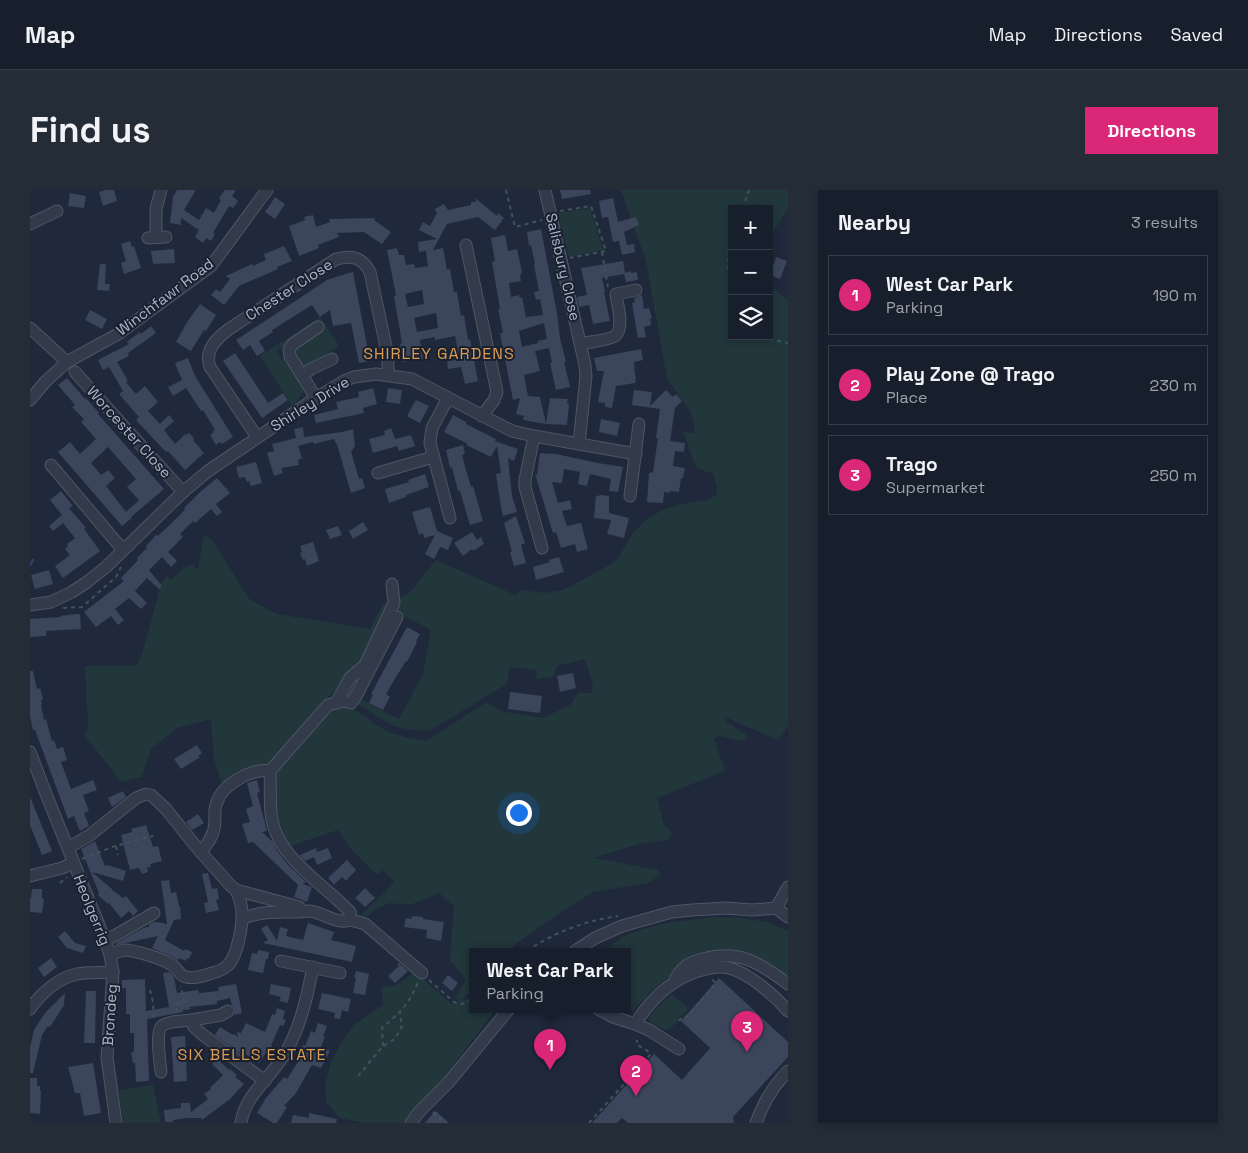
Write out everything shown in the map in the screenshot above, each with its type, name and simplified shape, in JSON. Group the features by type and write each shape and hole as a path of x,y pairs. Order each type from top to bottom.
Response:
{"street":[{"path":"157,237 156,209 161,190"},
{"name":"Winchfawr Road","path":"30,400 45,382 67,362 118,334 211,266 266,190"},
{"name":"Salisbury Close","path":"545,190 554,215 585,365 586,376 579,444"},
{"path":"30,224 57,211"},
{"path":"466,245 497,392 494,400 482,416"},
{"name":"Chester Close","path":"257,437 210,367 208,353 211,346 217,338 229,329 336,259 345,256 354,257 361,260 370,272 388,356 388,375"},
{"path":"580,344 616,335 620,323 616,294 636,290"},
{"path":"316,398 290,356 289,349 293,344 318,327"},
{"path":"30,328 67,362"},
{"path":"302,375 311,368 332,359"},
{"name":"Worcester Close","path":"75,372 183,492"},
{"name":"Shirley Drive","path":"30,605 50,602 72,592 124,556 183,492 218,463 316,398 354,377 376,374 412,379 512,431 636,454"},
{"path":"448,398 432,428 430,444 450,518"},
{"path":"630,496 639,424"},
{"path":"534,436 524,480 542,548"},
{"path":"378,473 433,457"},
{"path":"51,465 58,478 124,556"},
{"path":"336,703 350,678 365,665 394,603 392,584"},
{"path":"351,920 350,912 318,884 282,846 274,830 271,818 270,770 328,705 342,701 351,703 397,617"},
{"name":"Heolgerrig","path":"30,752 105,940 113,972"},
{"path":"201,852 208,844 214,828 216,806 220,795 242,776 270,770"},
{"path":"68,848 90,835 136,798 146,794 166,809 201,852 236,890 299,907 339,921 346,922 351,920 365,924 422,973"},
{"path":"30,876 62,868 73,863"},
{"path":"776,908 788,888"},
{"path":"110,955 121,950 127,950 156,958 173,965 182,976 206,975 221,971 228,966 236,950 242,919 241,904 236,890"},
{"path":"580,948 595,938 622,926 672,912 726,908 752,910 776,908 788,916"},
{"path":"242,919 250,915 282,911 309,911"},
{"path":"105,940 154,913"},
{"path":"674,982 682,968 697,960 724,954 734,955 756,963 788,984"},
{"path":"281,961 340,973"},
{"path":"241,1123 244,1110 254,1093 276,1068 297,1028 303,1013 313,967"},
{"path":"635,1024 654,998 674,982 697,971 721,967 730,968 763,987 788,1011"},
{"name":"Brondeg","path":"30,1009 44,992 69,976 113,972 107,1057 116,1123"},
{"path":"161,1072 159,1034 161,1028 166,1024 228,1011"},
{"path":"411,1123 419,1112 448,1083 506,1013"},
{"path":"606,1013 649,1030 679,1049"},
{"path":"192,1020 194,1026 203,1035 264,1081"},
{"path":"756,1123 767,1096 788,1071"}],"path":[{"path":"506,190 515,227 554,215"},
{"path":"744,205 749,190"},
{"name":"Salisbury Close","path":"554,215 591,206 606,251 566,259"},
{"path":"602,252 608,287"},
{"path":"773,340 788,343"},
{"path":"60,608 82,607 118,576 124,556"},
{"path":"73,863 112,847 153,836"},
{"path":"116,846 118,854"},
{"path":"531,948 541,941 569,928 605,918 623,916"},
{"path":"383,1046 382,1028 400,1013 413,996 422,973 454,1002 462,1004 469,1000"},
{"path":"679,1022 684,1016 686,1017 716,983 707,975"},
{"path":"179,1022 176,1004 184,1002 180,983 182,976"},
{"path":"150,990 153,1002 154,1026 161,1028"},
{"path":"358,1076 383,1046 395,1039 402,1026 400,1013"},
{"path":"589,1123 651,1054 637,1045 637,1040"},
{"path":"433,1112 445,1123"}],"green space":[{"path":"621,190 788,190 788,209 773,232 773,205 728,205 728,340 773,340 773,288 788,300 788,726 778,740 723,716 728,723 748,736 743,741 720,736 714,738 725,771 657,798 664,825 672,832 669,840 638,844 594,858 658,870 661,875 648,883 593,892 558,914 513,948 469,948 469,993 462,1000 469,1000 469,1013 493,1013 435,1089 403,1123 366,1123 340,1118 327,1103 325,1086 330,1065 338,1048 354,1025 383,1005 381,987 399,983 414,972 452,1004 460,1000 455,998 466,980 450,960 454,906 439,893 410,905 390,903 376,909 366,917 360,916 395,882 382,870 377,875 353,851 338,830 290,846 278,815 274,793 275,774 333,707 350,708 387,731 426,741 487,702 500,711 543,718 570,705 578,693 592,693 593,686 585,659 557,666 553,677 536,679 537,670 509,667 507,684 428,731 393,726 358,704 360,699 399,719 423,674 431,630 395,611 399,599 411,591 436,560 515,595 521,590 545,593 563,590 613,563 633,533 646,520 662,510 682,504 707,500 716,495 717,487 713,473 696,467 683,432 694,433 695,426 690,411 667,378 646,261"},
{"path":"590,208 603,250 569,257 558,213"},
{"path":"320,317 338,344 338,347 306,367 300,365 297,361 297,347 324,330 320,323 276,351 282,360 286,357 306,389 292,406 260,356"},
{"path":"204,534 212,540 250,600 277,614 370,629 384,602 390,606 373,641 356,668 267,766 223,788 214,759 211,719 177,728 151,749 142,777 121,782 84,734 88,729 85,666 136,666 142,654 159,586 167,575 171,580 181,570 192,564 198,569"},
{"path":"713,917 742,918 766,922 788,931 788,977 744,955 672,978 670,976 653,989 634,1010 631,1011 631,948 608,948 622,937 666,923"},
{"path":"672,995 689,1008 671,1028 666,1030 650,1022 649,1017"},
{"path":"153,1085 161,1123 123,1123 119,1090"}],"building":[{"path":"114,190 117,201 103,206 99,192"},
{"path":"177,190 196,190 184,210 199,220 206,208 214,213 221,200 219,198 225,190 236,190 232,196 238,201 233,208 229,206 213,233 215,234 211,241 206,238 203,243 195,237 199,230 181,218 181,225 170,223 173,197"},
{"path":"560,190 590,190 591,194 562,199"},
{"path":"70,193 86,196 84,208 68,206"},
{"path":"275,197 285,204 275,219 265,212"},
{"path":"475,198 497,216 498,213 504,218 495,230 478,217 447,224 433,250 443,248 447,270 450,269 454,292 457,292 461,316 464,315 468,340 470,339 478,381 465,384 461,367 448,369 447,361 455,360 453,352 458,351 455,336 435,340 435,337 420,340 423,359 403,362 400,344 402,343 394,296 396,295 387,250 397,248 399,255 404,255 406,265 414,264 415,268 428,266 426,251 419,252 418,242 437,239 419,230 423,222 430,226 437,213 435,209 444,204 448,210 471,205 471,202 476,202","holes":["422,290 424,304 408,307 405,294","436,313 438,328 417,332 414,318"]},
{"path":"613,198 618,222 636,217 639,225 624,232 627,245 634,244 635,252 622,255 619,241 613,242 608,217 602,218 599,201"},
{"path":"313,215 316,227 330,222 329,219 375,218 374,220 391,232 382,244 364,232 337,233 339,237 318,245 319,248 299,256 289,226 305,220 304,217"},
{"path":"541,229 570,387 556,390 549,348 535,351 540,371 524,375 528,396 540,397 546,424 523,420 524,416 516,414 520,398 513,400 500,333 503,333 492,262 495,261 491,238 505,235 508,251 517,249 522,272 520,276 521,281 509,283 511,297 519,295 520,298 522,297 526,317 543,315 540,299 536,300 534,292 539,291 527,232","holes":["544,323 547,339 522,347 519,331"]},
{"path":"130,241 132,247 134,246 141,268 124,274 121,263 126,261 121,244"},
{"path":"284,246 292,261 239,286 224,305 211,295 216,289 220,292 230,279 226,276 266,260 264,254"},
{"path":"174,249 175,263 153,264 151,251"},
{"path":"776,257 787,261 780,279 773,276 773,266"},
{"path":"623,261 625,273 637,272 638,280 626,282 624,274 602,278 610,321 593,324 589,305 579,307 577,297 587,295 581,268"},
{"path":"100,264 106,264 105,284 110,284 109,291 97,290"},
{"path":"353,272 370,361 359,363 351,323 333,326 330,310 320,317 312,305 272,330 273,332 259,341 265,351 257,356 250,345 243,350 236,340 327,280"},
{"path":"642,295 644,309 649,308 652,318 650,319 651,325 644,327 646,337 638,338 632,303 635,302 634,298"},
{"path":"200,304 216,315 191,351 176,342"},
{"path":"90,310 107,319 102,329 85,320"},
{"path":"151,326 156,333 128,353 129,356 117,362 128,381 126,382 136,394 145,386 158,402 148,411 160,424 169,415 174,421 164,430 175,444 185,434 189,433 204,453 185,470 136,420 139,417 119,394 123,391 109,367 103,370 98,360 129,344 127,342"},
{"path":"641,349 643,360 634,362 635,383 616,386 612,408 605,407 605,403 598,402 604,371 597,371 594,358"},
{"path":"235,353 268,403 283,393 288,400 262,418 223,361"},
{"path":"188,358 195,376 233,437 222,444 220,442 216,445 210,435 215,430 186,388 173,396 168,387 182,380 175,363"},
{"path":"67,378 164,489 122,526 58,452 70,442 80,454 96,439 81,422 84,419 72,407 75,405 58,385","holes":["108,447 136,479 127,487 139,500 126,512 106,486 115,478 108,470 101,475 91,463"]},
{"path":"373,388 377,404 363,408 364,413 316,423 314,415 338,409 336,402 359,397 358,392"},
{"path":"388,388 402,390 400,404 386,402"},
{"path":"634,390 652,392 650,406 666,390 673,397 676,394 682,401 675,408 670,441 685,443 684,452 675,451 673,466 685,468 679,492 664,492 663,503 647,502 649,473 653,472 658,438 656,438 660,409 632,405"},
{"path":"550,398 568,399 567,425 546,424"},
{"path":"416,400 429,406 420,423 408,417"},
{"path":"453,415 466,422 466,424 496,439 495,441 518,449 514,461 508,458 512,496 517,512 503,516 496,474 501,473 497,446 491,457 444,432"},
{"path":"601,419 620,423 617,436 599,432"},
{"path":"303,427 304,437 353,429 355,446 351,452 359,479 362,478 365,488 351,493 334,439 298,446 302,458 298,460 299,465 281,468 283,473 274,476 267,453 274,451 272,444 296,438 294,429"},
{"path":"391,428 395,439 411,435 415,446 399,451 397,446 373,453 369,439 385,435 384,431"},
{"path":"463,445 465,454 462,455 483,521 470,525 452,467 450,468 446,450"},
{"path":"540,453 556,454 623,467 618,492 609,491 611,479 590,474 587,486 578,484 580,472 564,469 562,483 552,482 558,503 570,500 572,509 562,511 567,526 581,523 588,549 577,552 575,544 561,548 556,532 553,533 535,474 537,475"},
{"path":"256,462 262,483 251,486 245,477 239,478 236,467"},
{"path":"425,474 429,487 389,503 385,489 409,482 408,480"},
{"path":"217,478 230,493 216,504 222,512 217,516 211,509 195,523 193,521 180,534 183,537 168,552 177,561 171,567 162,557 149,570 162,586 159,589 147,578 135,591 147,603 141,609 129,598 115,609 124,620 118,625 111,616 96,627 84,612 124,581 121,578 138,560 137,558 147,548 146,546 185,510 184,508 199,493"},
{"path":"61,491 73,506 69,508 86,528 84,529 100,551 63,578 55,566 70,555 65,549 68,546 67,544 75,538 63,523 53,531 49,526 62,515 50,500"},
{"path":"596,496 609,496 609,513 629,518 624,538 607,534 611,520 594,518"},
{"path":"430,507 437,531 453,538 448,550 440,547 434,559 425,554 435,535 424,538 423,533 419,535 412,512"},
{"path":"516,516 525,543 521,545 526,563 514,566 504,523"},
{"path":"363,522 368,530 353,539 349,531"},
{"path":"338,526 342,535 330,539 326,530"},
{"path":"472,532 477,540 481,537 484,544 473,551 472,549 463,556 454,543"},
{"path":"313,542 319,561 307,566 305,559 303,560 300,553 302,552 300,546"},
{"path":"559,557 564,572 536,580 533,567"},
{"path":"49,570 53,584 35,589 31,575"},
{"path":"80,614 81,629 46,631 46,636 30,637 30,619"},
{"path":"407,627 420,634 407,662 386,694 390,697 383,710 369,703 373,695 371,694"},
{"path":"30,671 33,671 37,689 40,688 43,699 41,700 41,705 44,720 46,719 52,741 54,740 57,749 63,747 67,760 61,762 71,789 93,780 97,790 83,795 89,811 84,813 89,826 80,831 74,816 68,819 35,730 33,730 30,716"},
{"path":"573,673 576,688 560,692 557,676"},
{"path":"510,692 542,696 540,713 508,709"},
{"path":"197,745 202,753 198,756 200,757 181,769 174,759"},
{"path":"257,780 260,792 257,793 267,831 262,832 273,842 288,865 306,882 303,884 312,887 307,902 294,897 298,885 253,842 248,843 242,824 250,822 246,809 253,806 247,783"},
{"path":"123,791 126,797 112,807 108,798"},
{"path":"30,799 52,851 42,855 30,825"},
{"path":"198,814 204,823 192,830 186,822"},
{"path":"146,825 153,847 158,846 162,861 150,864 151,867 147,867 148,872 142,874 139,868 130,870 121,835 132,832 131,829"},
{"path":"95,841 105,866 108,865 126,871 123,881 92,872 112,891 123,898 126,896 138,911 133,916 129,911 121,918 109,903 98,895 99,893 81,849"},
{"path":"316,848 317,852 328,848 332,858 317,865 314,857 305,861 301,857 300,855"},
{"path":"347,860 356,870 346,881 342,877 334,885 328,878"},
{"path":"208,873 212,889 217,888 219,899 216,900 219,910 206,913 204,903 208,902 202,874"},
{"path":"169,880 171,893 176,892 181,919 174,920 165,940 184,951 185,949 192,952 189,959 187,958 186,961 179,958 178,960 152,948 158,936 116,945 143,928 149,927 149,924 154,922 167,924 161,881"},
{"path":"365,888 375,898 365,907 355,898"},
{"path":"32,889 42,889 42,899 44,899 42,913 30,912"},
{"path":"412,916 444,922 441,941 426,938 427,930 404,927 406,918 412,919"},
{"path":"308,923 334,932 331,940 356,946 352,962 263,943 268,940 261,929 267,925 277,941 280,927 288,929 286,936 303,940"},
{"path":"65,931 75,943 86,946 83,953 67,948 58,937"},
{"path":"258,950 269,952 263,973 248,970 252,953 257,954"},
{"path":"51,958 57,967 44,977 38,968"},
{"path":"399,963 408,971 395,983 388,976 399,966 397,965"},
{"path":"356,971 369,974 365,995 353,993"},
{"path":"169,972 174,977 177,993 198,990 199,993 219,991 218,987 236,984 242,1013 234,1015 235,1011 230,998 217,1001 217,1004 189,1007 191,1009 183,1010 183,1012 147,1019 149,1081 136,1082 135,1063 133,1063 131,1052 134,1052 134,1033 130,1033 130,1014 126,1014 126,988 122,988 122,980 145,979 146,1011 169,1007 163,973"},
{"path":"448,975 458,983 452,991 442,983"},
{"path":"719,978 788,1042 788,1057 733,1117 734,1123 628,1123 622,1118 617,1123 592,1123 654,1054 682,1080 710,1048 681,1021"},
{"path":"271,984 291,988 288,1003 279,1001 281,997 269,994"},
{"path":"86,991 96,991 95,1043 84,1043"},
{"path":"65,993 64,1005 50,1027 48,1026 42,1035 33,1073 30,1073 30,1047 34,1030 45,1013"},
{"path":"322,993 351,999 348,1012 342,1010 340,1019 334,1018 335,1013 318,1009"},
{"path":"277,1008 285,1011 283,1019 286,1020 283,1026 280,1025 270,1053 267,1051 259,1063 244,1053 242,1055 215,1035 220,1027 238,1037 237,1032 241,1033 246,1023 265,1032 272,1014 275,1015"},
{"path":"318,1023 327,1026 321,1047 330,1051 321,1068 312,1065 296,1093 284,1106 287,1107 277,1123 273,1123 257,1113 266,1098 284,1077 287,1079 298,1062 295,1060 303,1045 305,1046 311,1031 315,1033"},
{"path":"185,1036 187,1081 174,1082 171,1037"},
{"path":"217,1059 237,1075 235,1077 244,1084 230,1099 202,1120 201,1118 187,1118 165,1122 164,1110 181,1108 181,1103 190,1103 191,1112 208,1099 204,1094 223,1075 212,1064"},
{"path":"93,1063 101,1113 84,1116 80,1093 75,1093 68,1067"},
{"path":"30,1078 37,1078 37,1086 40,1086 40,1114 30,1113"},
{"path":"435,1111 438,1113 449,1123 425,1123"},
{"path":"309,1113 337,1119 336,1123 291,1123 293,1115 309,1118"}],"waterway":[{"path":"30,565 33,560"}],"place":[{"name":"Trago","path":"747,1052"},
{"name":"West Car Park","path":"550,1070"},
{"name":"Play Zone @ Trago","path":"636,1096"}],"district":[{"name":"SHIRLEY GARDENS","path":"439,353"},
{"name":"SIX BELLS ESTATE","path":"252,1054"}]}
